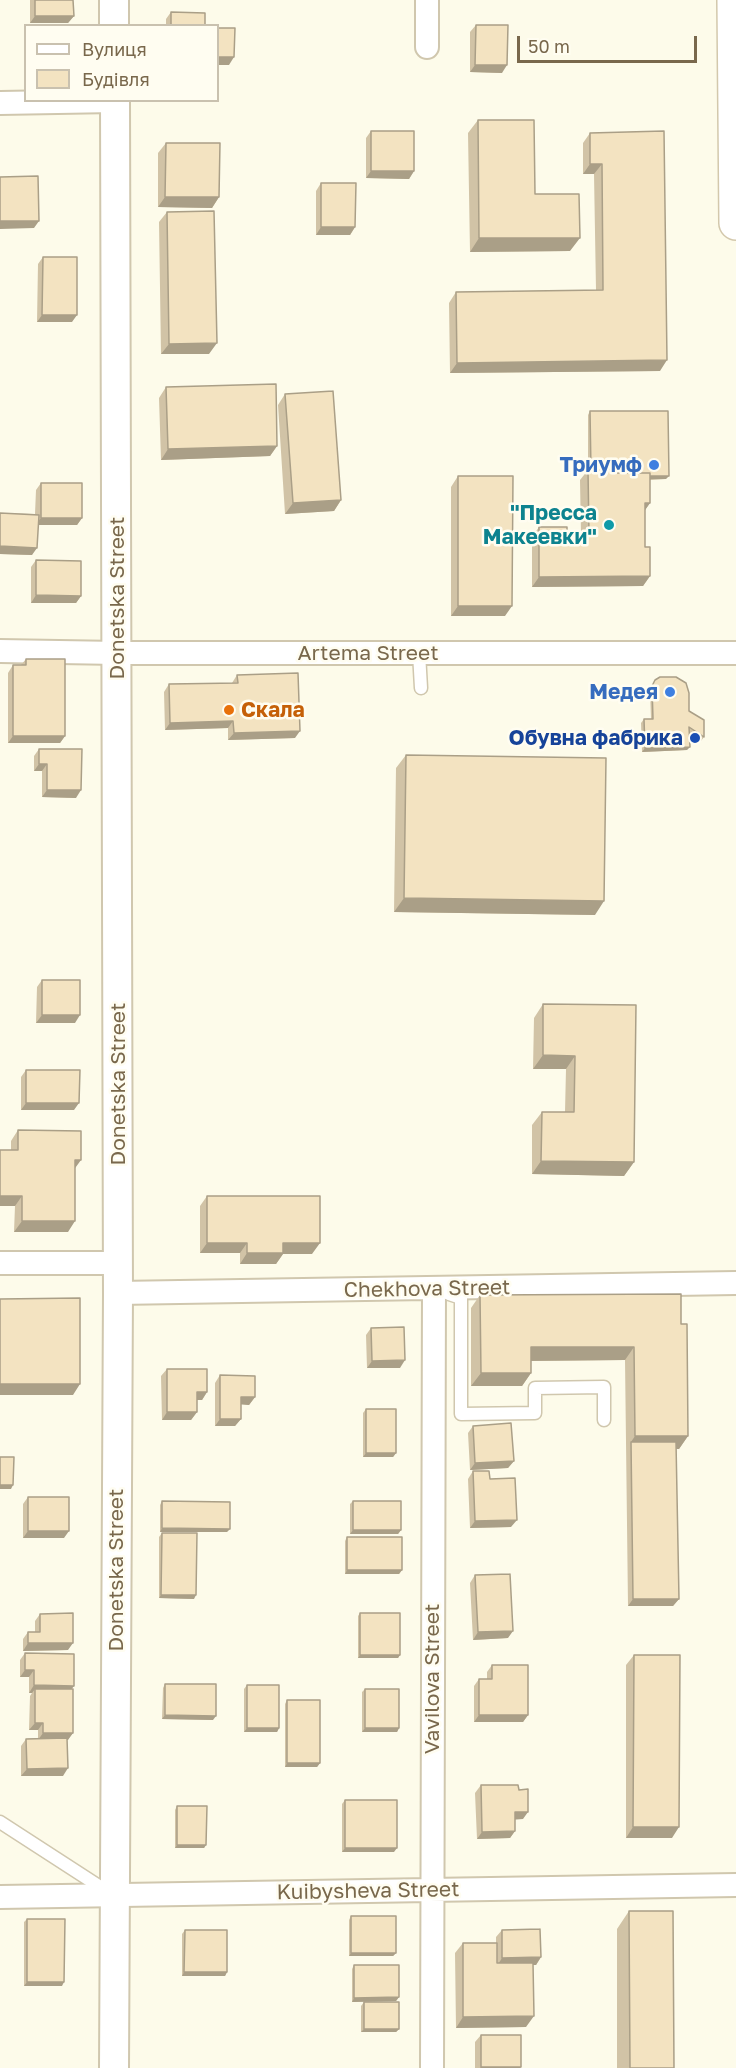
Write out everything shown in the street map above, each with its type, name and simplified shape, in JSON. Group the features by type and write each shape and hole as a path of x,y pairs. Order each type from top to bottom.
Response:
{"main road":[{"path":"734,0 736,223"}],"street":[{"path":"114,0 114,24"},
{"path":"427,0 428,48"},
{"path":"0,103 58,102"},
{"name":"Donetska Street","path":"114,2068 118,1293 115,102"},
{"name":"Artema Street","path":"0,651 736,653"},
{"path":"0,1263 118,1263"},
{"name":"Chekhova Street","path":"118,1293 736,1283"},
{"name":"Vavilova Street","path":"432,2068 434,1289"},
{"name":"Kuibysheva Street","path":"0,1897 736,1885"}],"lane":[{"path":"419,653 421,688"},
{"path":"434,1289 461,1298 461,1414 535,1413 535,1388 604,1387 604,1420"},
{"path":"0,1822 114,1896"}],"building":[{"path":"35,0 73,0 74,16 35,16"},
{"path":"171,12 205,13 205,24 171,24"},
{"path":"476,25 508,25 507,65 475,65"},
{"path":"219,28 235,28 234,57 219,57"},
{"path":"478,120 534,120 535,194 579,194 580,238 479,238"},
{"path":"371,131 414,131 414,171 371,171"},
{"path":"664,131 667,360 457,363 456,292 603,290 602,164 590,164 590,133"},
{"path":"166,143 220,143 219,197 165,197"},
{"path":"38,176 39,221 0,221 0,177"},
{"path":"321,183 356,183 355,227 321,227"},
{"path":"214,211 217,343 169,344 167,212"},
{"path":"43,257 77,257 77,315 42,315"},
{"path":"276,384 277,446 168,449 166,387"},
{"path":"333,391 341,500 293,503 285,394"},
{"path":"590,411 668,411 669,476 650,476 650,473 617,473 617,469 591,470"},
{"name":"\"Пресса Макеевки\"","path":"617,469 617,473 650,473 650,503 645,503 645,547 650,547 650,576 539,577 539,527 567,527 567,535 589,535 588,470"},
{"path":"458,476 513,476 512,606 458,606"},
{"path":"41,483 82,483 82,518 41,518"},
{"path":"0,513 39,515 37,548 0,546"},
{"path":"36,560 81,561 81,596 36,595"},
{"path":"26,659 65,659 65,736 13,736 13,665 26,665"},
{"name":"Скала","path":"298,673 300,731 234,733 233,721 170,723 169,684 238,683 237,675"},
{"path":"660,677 676,677 686,683 689,693 689,711 704,720 704,737 689,727 690,747 645,748 644,719 653,719 652,686"},
{"path":"39,749 82,749 81,790 47,790 47,764 39,764"},
{"path":"406,755 606,758 604,901 404,898"},
{"path":"42,980 80,980 80,1015 42,1015"},
{"path":"543,1004 636,1005 634,1162 541,1161 542,1112 574,1112 575,1056 543,1055"},
{"path":"26,1070 80,1070 79,1103 26,1103"},
{"path":"18,1130 81,1131 81,1160 75,1160 75,1221 22,1221 22,1196 0,1196 0,1150 18,1150"},
{"path":"207,1196 320,1196 320,1243 283,1243 283,1253 247,1253 247,1243 207,1243"},
{"path":"681,1294 681,1324 687,1324 688,1436 635,1436 634,1347 531,1347 531,1373 481,1373 480,1295"},
{"path":"80,1298 80,1384 0,1384 0,1299"},
{"path":"404,1327 405,1360 372,1361 371,1328"},
{"path":"167,1369 207,1369 207,1392 197,1392 197,1412 167,1412"},
{"path":"220,1375 255,1376 255,1397 241,1397 241,1419 220,1419"},
{"path":"366,1409 396,1409 396,1453 366,1453"},
{"path":"511,1423 514,1461 475,1463 473,1426"},
{"path":"631,1442 676,1442 679,1599 633,1599"},
{"path":"0,1457 14,1457 13,1485 0,1485"},
{"path":"473,1471 489,1471 490,1479 515,1478 517,1520 475,1521"},
{"path":"28,1497 69,1497 69,1531 28,1531"},
{"path":"162,1501 230,1502 230,1529 162,1528"},
{"path":"353,1501 401,1501 401,1530 353,1530"},
{"path":"162,1533 197,1533 196,1595 161,1595"},
{"path":"347,1537 402,1537 402,1570 347,1570"},
{"path":"510,1574 513,1631 478,1632 475,1575"},
{"path":"73,1613 73,1643 28,1643 28,1632 40,1632 40,1614"},
{"path":"360,1613 400,1613 400,1655 360,1655"},
{"path":"25,1653 74,1654 74,1686 34,1685 34,1670 25,1670"},
{"path":"634,1655 680,1655 679,1827 633,1827"},
{"path":"492,1665 528,1665 528,1715 479,1715 479,1679 492,1679"},
{"path":"165,1684 216,1684 216,1716 165,1715"},
{"path":"247,1685 279,1685 279,1728 247,1728"},
{"path":"35,1689 73,1689 73,1733 43,1733 43,1723 35,1723"},
{"path":"365,1689 399,1689 399,1728 365,1728"},
{"path":"287,1700 320,1700 320,1763 287,1763"},
{"path":"67,1738 68,1768 27,1769 26,1739"},
{"path":"481,1785 518,1785 519,1790 528,1789 528,1812 515,1812 515,1831 482,1832"},
{"path":"345,1800 397,1800 397,1848 345,1848"},
{"path":"177,1806 207,1806 206,1845 177,1845"},
{"path":"629,1911 673,1911 674,2068 630,2068"},
{"path":"351,1916 396,1916 396,1953 351,1953"},
{"path":"27,1919 65,1919 64,1982 27,1982"},
{"path":"540,1929 541,1957 502,1958 502,1930"},
{"path":"185,1930 227,1930 227,1972 184,1972"},
{"path":"463,1943 497,1943 497,1963 533,1963 534,2016 463,2017"},
{"path":"354,1965 399,1965 399,1997 354,1998"},
{"path":"364,2002 399,2002 399,2029 364,2029"},
{"path":"481,2035 521,2035 521,2067 481,2067"}],"place":[{"name":"Триумф","path":"654,465"},
{"name":"\"Пресса Макеевки\"","path":"609,525"},
{"name":"Медея","path":"670,692"},
{"name":"Скала","path":"229,710"},
{"name":"Обувна фабрика","path":"695,738"}]}
